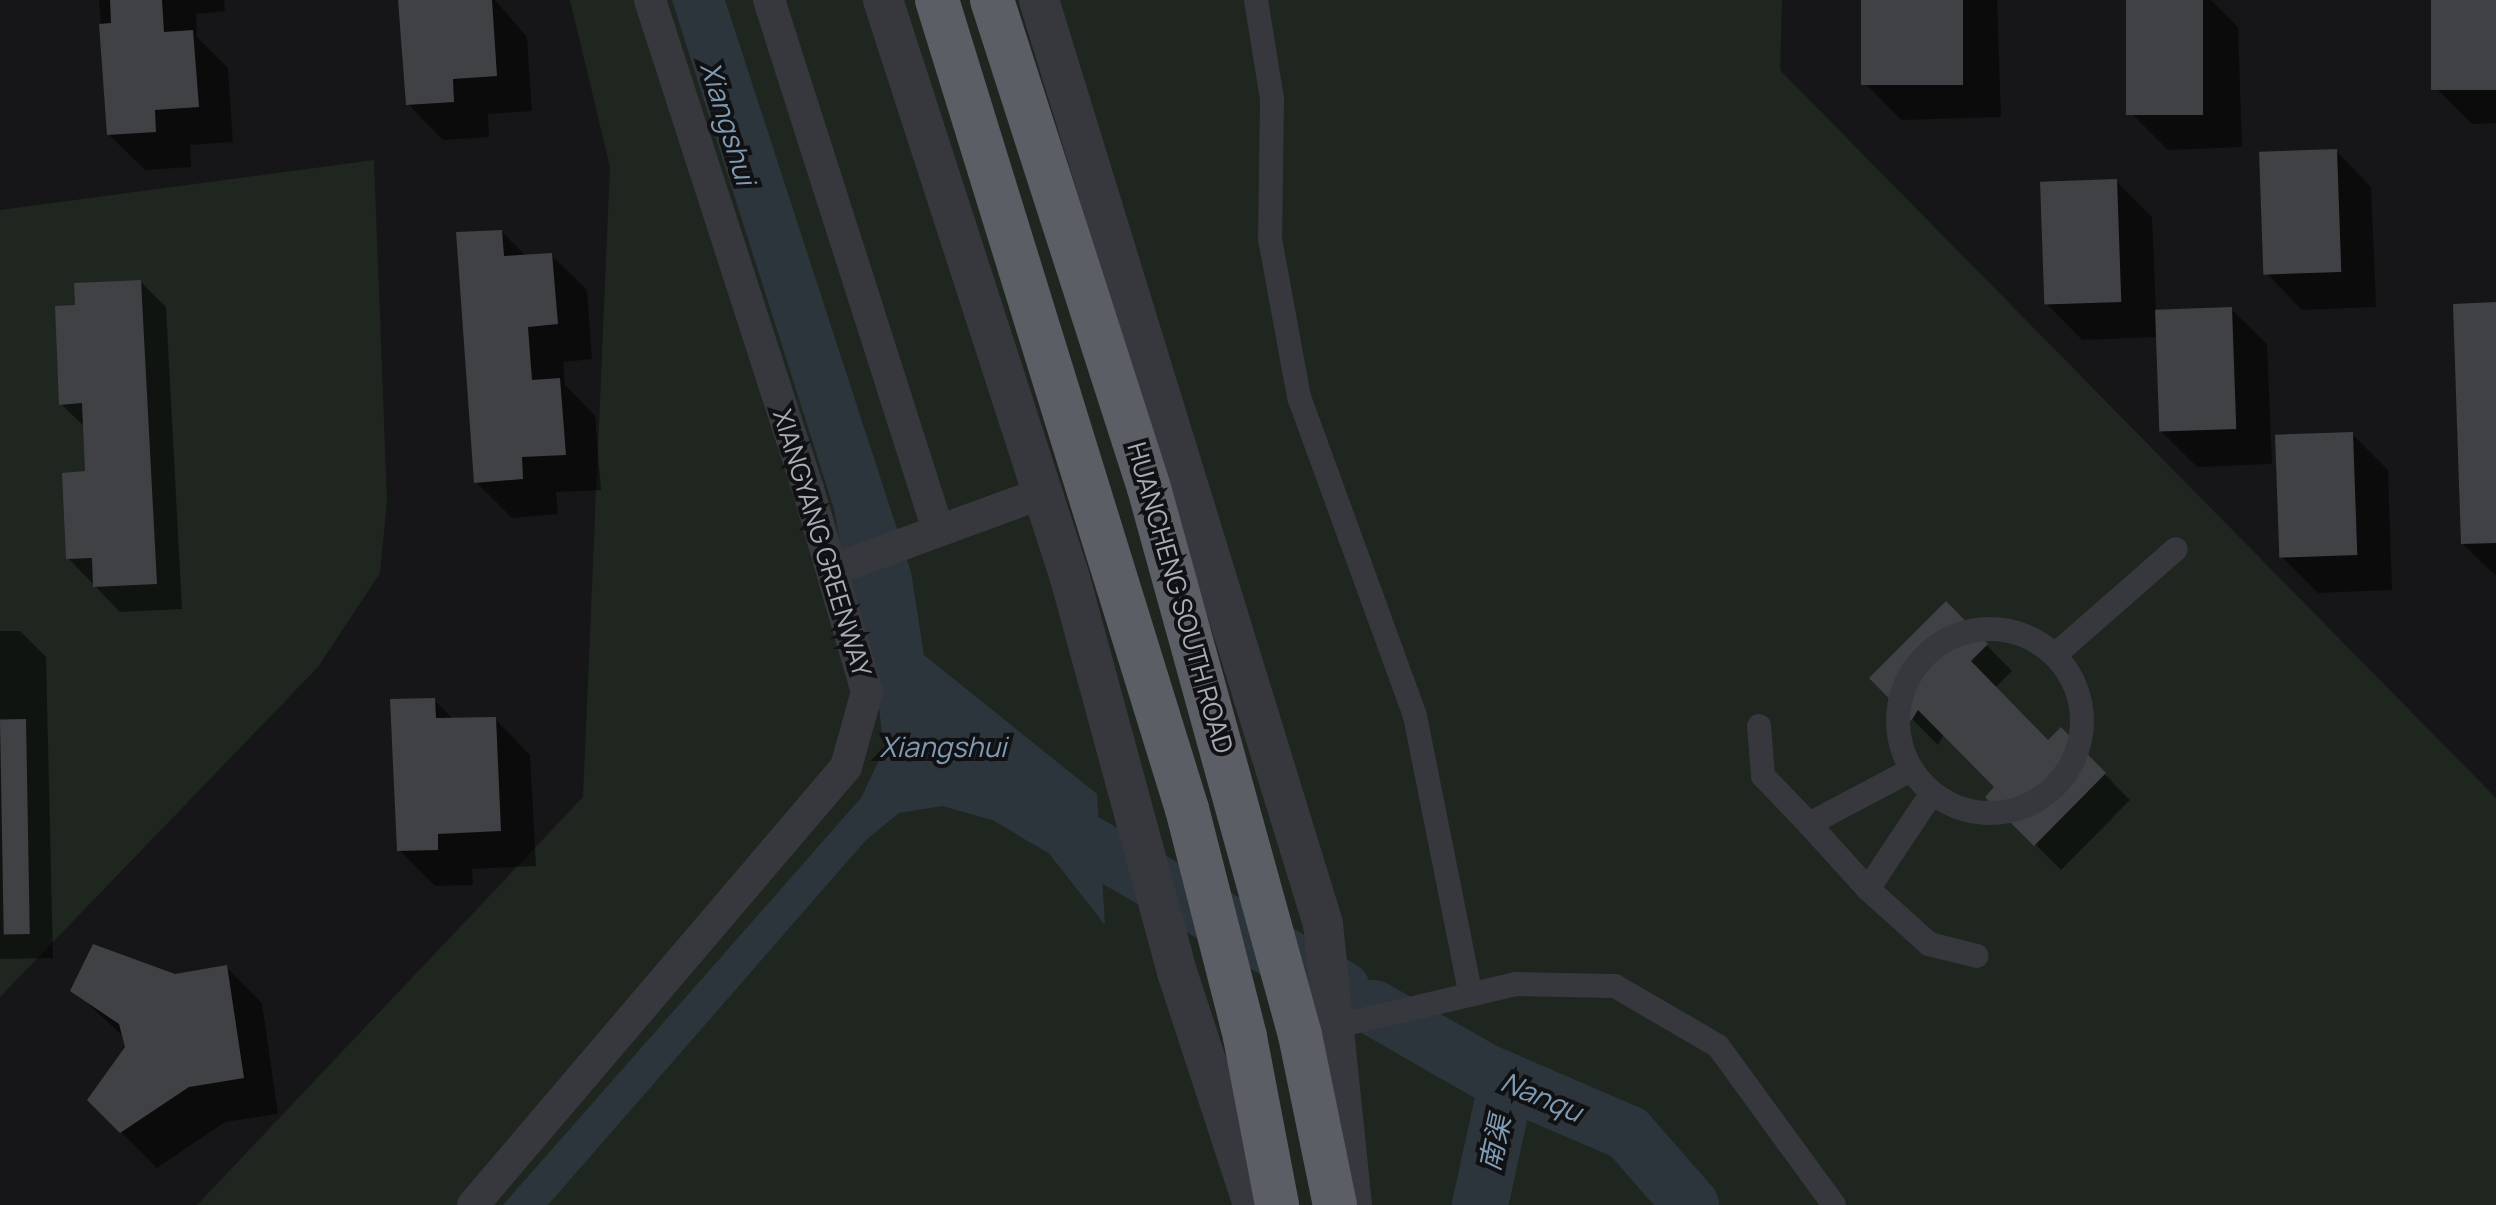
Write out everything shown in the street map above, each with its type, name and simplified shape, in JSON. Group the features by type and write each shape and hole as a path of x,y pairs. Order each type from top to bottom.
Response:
{"highway":[{"name":"HUANCHENG SOUTH ROAD","path":"937,0 1187,809 1245,1037 1277,1205"},
{"name":"HUANCHENG SOUTH ROAD","path":"992,0 1149,488 1244,822 1319,1030 1335,1205"}],"street":[{"name":"XIANGYANG GREENWAY","path":"473,1205 846,767 867,692 833,570 650,0"},
{"path":"769,0 931,533"},
{"path":"883,0 1042,493 1177,972 1253,1205"},
{"path":"1039,0 1323,924 1319,1030 1352,1205"},
{"path":"1256,0 1272,99 1270,239 1299,397 1415,716 1470,992"},
{"path":"833,570 1042,493"},
{"path":"2056,654 2176,549"},
{"path":"2003,628 2031,637 2056,654 2074,680 2083,710 2081,741 2059,782 2021,809 1990,814 1959,809 1932,793 1911,770 1900,742 1898,712 1905,683 1921,658 1945,639 1973,629 2003,628"},
{"path":"1759,726 1763,776 1868,889 1929,944 1977,956"},
{"path":"1809,824 1911,770"},
{"path":"1868,889 1932,793"},
{"path":"1319,1030 1470,992 1516,984 1615,986 1718,1046 1834,1205"}],"shaded area":[{"path":"570,0 1782,0 1780,70 2496,798 2496,1205 197,1205 583,797 610,167"},
{"path":"374,160 387,501 380,573 318,667 0,997 0,210"}],"water":[{"name":"Xiangshui","path":"672,0 725,0 911,572 924,655 1097,794 1105,925 1047,851 992,820 942,806 899,813 866,840 548,1205 503,1205 861,798 884,750 874,665 848,586 834,509"}],"building":[{"path":"110,0 162,0 164,32 193,30 199,107 155,110 156,132 107,135 99,24 111,23"},
{"path":"398,0 492,0 497,76 453,79 454,102 406,105"},
{"path":"1861,0 1963,0 1963,85 1861,85"},
{"path":"2126,0 2203,0 2203,115 2126,115"},
{"path":"2431,0 2496,0 2496,90 2431,90"},
{"path":"2337,149 2341,272 2263,275 2259,152"},
{"path":"2117,179 2121,302 2044,305 2040,182"},
{"path":"502,230 504,256 552,253 558,324 528,327 532,380 560,378 566,455 522,457 523,479 474,483 456,232"},
{"path":"141,280 157,584 93,587 92,558 66,559 62,473 85,471 82,403 59,405 55,306 75,305 74,283"},
{"path":"2496,302 2496,543 2461,544 2453,304"},
{"path":"2232,307 2236,429 2159,432 2155,310"},
{"path":"2353,432 2357,555 2279,558 2275,435"},
{"path":"1946,601 1988,644 1971,661 2048,740 2061,727 2106,773 2034,846 1985,797 1994,787 1918,710 1911,721 1869,678"},
{"path":"435,698 436,718 496,717 501,831 438,834 438,850 397,851 390,699"},
{"path":"0,719 26,719 30,934 4,934"},
{"path":"93,944 175,974 227,965 244,1078 189,1087 120,1133 87,1100 125,1047 119,1024 70,991"}],"waterway":[{"name":"Xiangshui","path":"1035,813 1342,989"},
{"name":"Nanqu","path":"1374,1008 1484,1071 1628,1133 1691,1205"},
{"name":"南渠","path":"1480,1205 1507,1081"}]}
